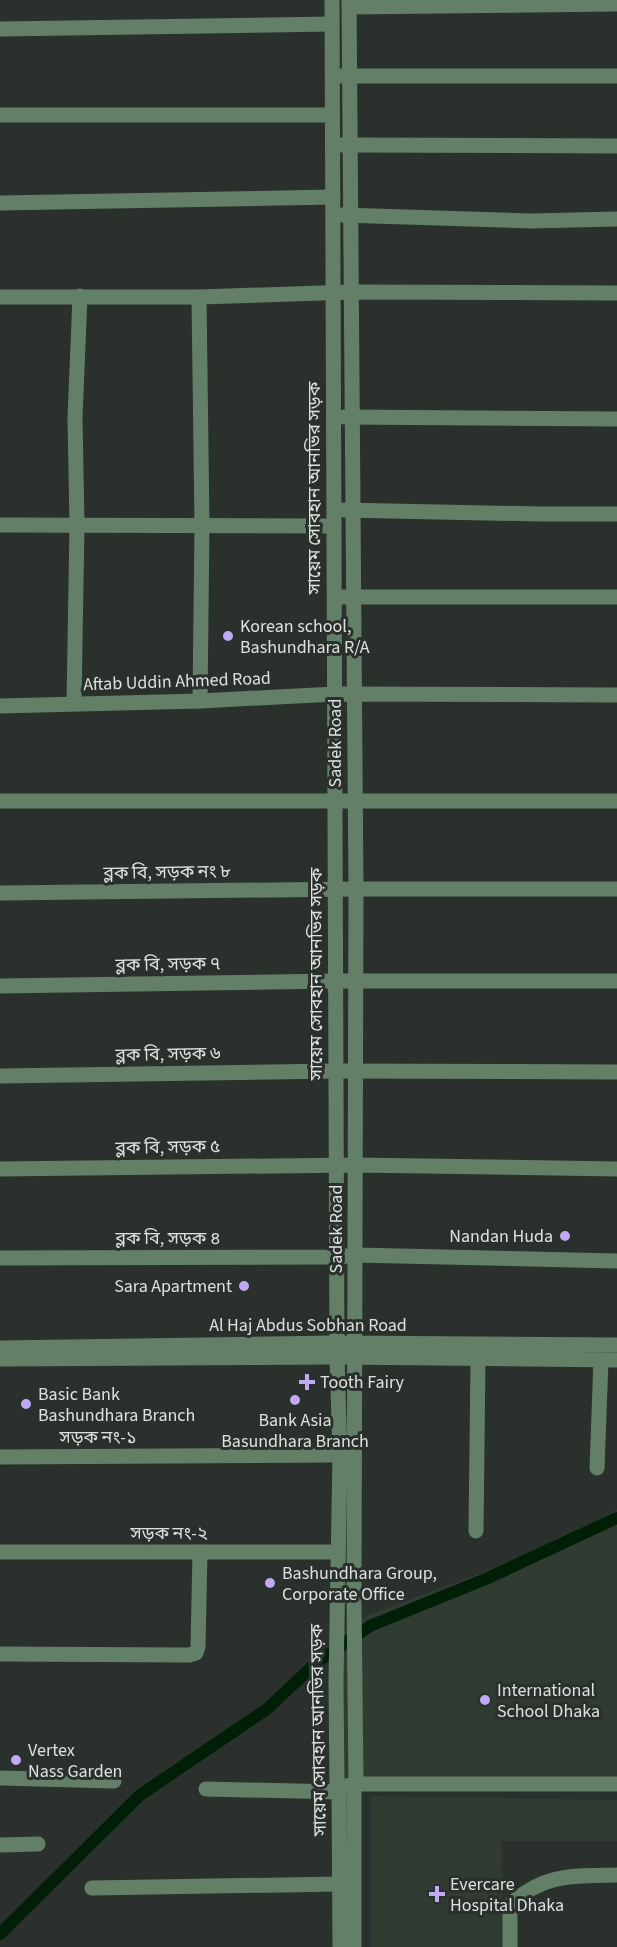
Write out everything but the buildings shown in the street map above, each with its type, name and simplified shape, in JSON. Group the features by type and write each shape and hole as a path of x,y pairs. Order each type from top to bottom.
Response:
{"street":[{"name":"সায়েম সোবহান আনভির সড়ক","path":"332,0 337,1350 340,1455 336,1682 340,1947"},
{"path":"349,4 585,2 617,4"},
{"name":"সায়েম সোবহান আনভির সড়ক","path":"349,4 352,511"},
{"path":"0,29 332,24"},
{"path":"332,76 617,76"},
{"path":"0,115 332,115"},
{"path":"332,145 617,146"},
{"path":"0,203 333,197"},
{"path":"333,215 531,220 617,219"},
{"path":"0,297 199,297 351,292 617,293"},
{"path":"74,703 77,524 75,418 80,296"},
{"path":"199,297 202,525 200,701"},
{"path":"334,417 617,419"},
{"path":"334,509 539,514 617,513"},
{"name":"Sadek Road","path":"352,511 356,889 354,1947"},
{"path":"0,525 334,526"},
{"path":"334,596 617,597"},
{"name":"Aftab Uddin Ahmed Road","path":"0,706 200,701 335,694 617,695"},
{"path":"0,801 617,801"},
{"name":"ব্লক বি, সড়ক নং ৮","path":"0,893 335,889 617,890"},
{"name":"ব্লক বি, সড়ক ৭","path":"0,986 336,981 617,981"},
{"name":"ব্লক বি, সড়ক ৬","path":"0,1076 336,1071 617,1072"},
{"name":"ব্লক বি, সড়ক ৫","path":"0,1169 336,1165 617,1169"},
{"name":"ব্লক বি, সড়ক ৪","path":"0,1258 337,1257 355,1255 617,1261"},
{"name":"Al Haj Abdus Sobhan Road","path":"0,1348 355,1351 617,1345"},
{"path":"0,1359 337,1350"},
{"path":"355,1351 478,1359 609,1360 597,1468"},
{"path":"476,1531 478,1359"},
{"name":"সড়ক নং-১","path":"0,1457 340,1455"},
{"name":"সড়ক নং-২","path":"0,1552 338,1552"},
{"path":"0,1654 189,1655 196,1653 200,1552"},
{"path":"0,1778 114,1781"},
{"path":"206,1789 338,1789 356,1784 617,1784"},
{"path":"0,1845 38,1844"},
{"path":"510,1947 510,1905 522,1893 540,1883 562,1876 617,1875"},
{"path":"92,1888 339,1884"}],"shaded area":[{"path":"617,1510 617,1783 342,1781 338,1636 368,1615 537,1552"},
{"name":"Evercare Hospital Dhaka","path":"371,1796 617,1800 617,1841 502,1841 503,1947 371,1947"}],"waterway":[{"path":"0,1934 140,1795 267,1709 317,1662 370,1626 488,1578 617,1518"}],"place":[{"name":"Korean school, Bashundhara R/A","path":"228,636"},
{"name":"Nandan Huda","path":"565,1236"},
{"name":"Sara Apartment","path":"244,1286"},
{"name":"Tooth Fairy","path":"307,1382"},
{"name":"Bank Asia Basundhara Branch","path":"295,1400"},
{"name":"Basic Bank Bashundhara Branch","path":"26,1404"},
{"name":"Bashundhara Group, Corporate Office","path":"270,1583"},
{"name":"International School Dhaka","path":"485,1700"},
{"name":"Vertex Nass Garden","path":"16,1760"},
{"name":"Evercare Hospital Dhaka","path":"437,1894"}]}
